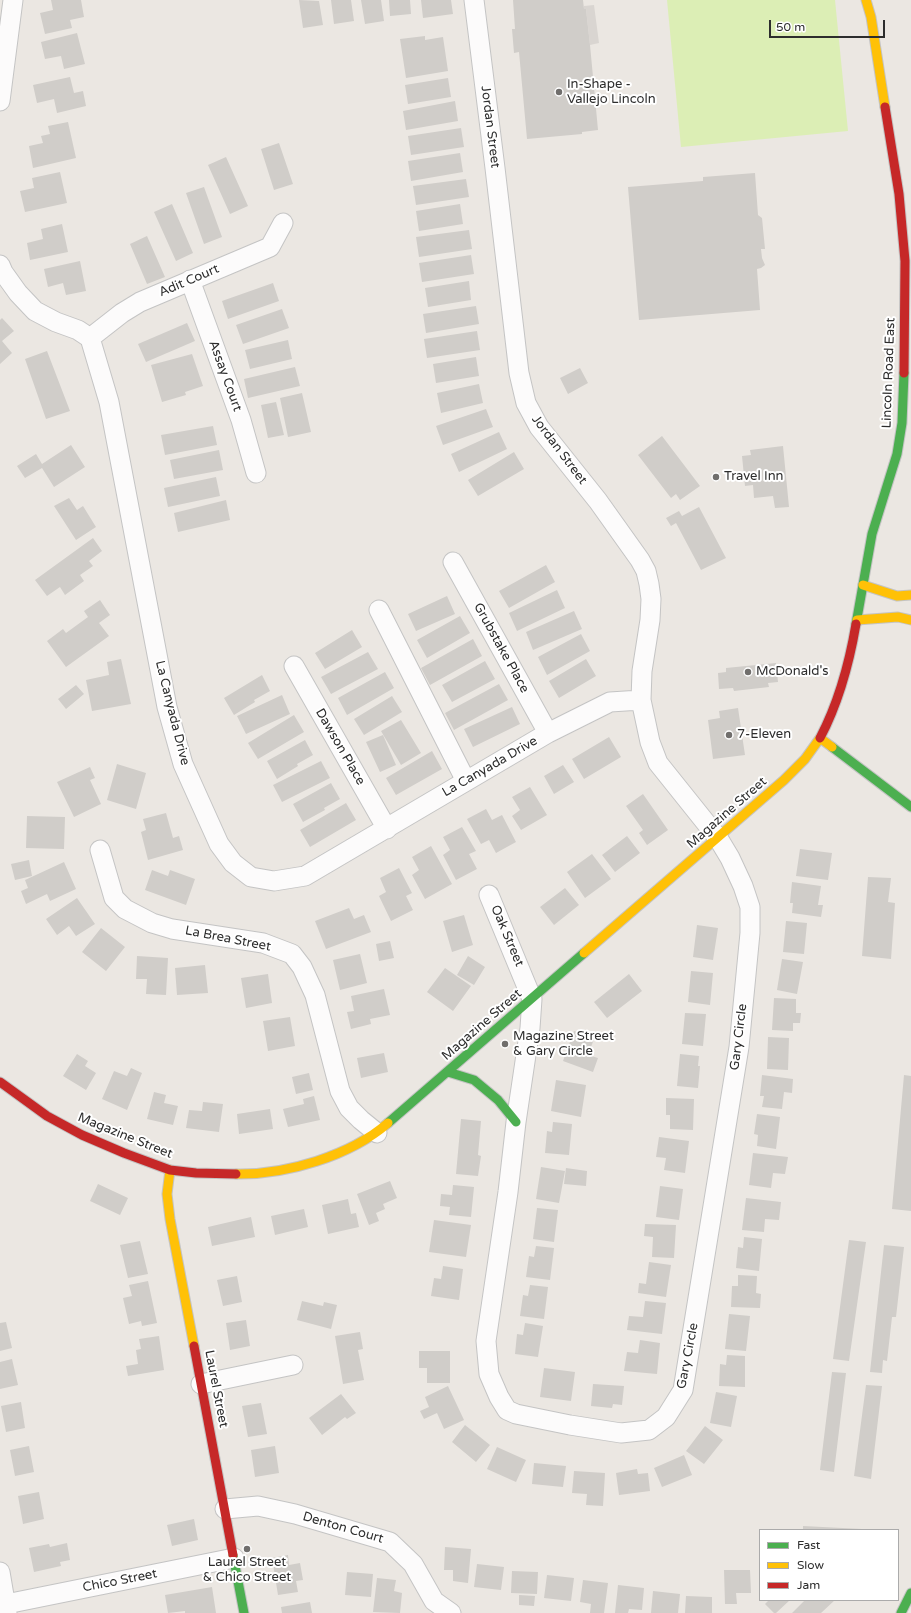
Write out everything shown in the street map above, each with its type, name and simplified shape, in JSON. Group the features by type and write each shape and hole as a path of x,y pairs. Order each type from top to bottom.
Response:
{"main road":[{"name":"Lincoln Road East","path":"820,738 839,698 850,660 872,534 897,454 902,423 905,261 899,194 871,17 866,0"},
{"path":"863,585 897,596 911,595"},
{"path":"857,620 898,617 911,620"},
{"path":"820,738 911,807"},
{"name":"Magazine Street","path":"0,1082 47,1116 82,1135 124,1153 170,1170 196,1173 245,1174 302,1166 328,1158 377,1133 784,780 805,759 820,738"},
{"path":"448,1072 474,1080 498,1100 516,1122"},
{"name":"Laurel Street","path":"170,1170 167,1194 170,1219 244,1613"},
{"path":"901,1613 911,1593"}],"street":[{"path":"0,101 14,0"},
{"name":"Jordan Street","path":"474,0 496,168 518,373 526,403 540,427 598,501 640,560 646,571 651,599 650,620 642,671 641,700 650,742 658,763 718,838"},
{"name":"Adit Court","path":"90,338 122,313 140,302 270,247 283,223"},
{"path":"0,265 3,272 18,293 35,311 56,322 78,330 90,338"},
{"name":"Assay Court","path":"190,280 242,420 256,472"},
{"name":"La Canyada Drive","path":"90,338 109,402 167,707 183,764 219,844 234,863 251,877 274,881 305,876 548,734 610,702 641,700"},
{"name":"Grubstake Place","path":"454,562 548,734"},
{"path":"379,610 466,781"},
{"name":"Dawson Place","path":"294,666 387,828"},
{"name":"Gary Circle","path":"532,999 530,1028 486,1342 489,1374 499,1398 507,1410 516,1414 570,1426 621,1433 649,1430 666,1417 683,1390 738,1047 750,933 750,907 740,879 718,838"},
{"name":"La Brea Street","path":"100,850 114,898 125,909 152,923 172,929 264,942 292,954 302,967 315,995 340,1091 349,1108 377,1133"},
{"name":"Oak Street","path":"489,896 532,999"},
{"path":"201,1384 293,1366"},
{"name":"Denton Court","path":"225,1509 258,1506 295,1514 390,1542 413,1564 434,1601 451,1613"},
{"name":"Chico Street","path":"6,1608 234,1558"},
{"path":"0,1572 6,1608"}],"green space":[{"path":"667,0 835,0 848,131 681,147"}],"shaded area":[{"path":"594,5 599,43 590,45 586,9 584,9 584,6"}],"building":[{"path":"51,0 81,0 84,17 70,20 72,28 45,34 40,13 53,10"},
{"path":"299,0 319,1 323,25 303,28"},
{"path":"331,0 351,0 354,21 334,24"},
{"path":"361,0 381,0 384,21 365,24"},
{"path":"389,0 410,0 411,14 390,16"},
{"path":"421,0 451,0 453,14 423,18"},
{"name":"In-Shape - Vallejo Lincoln","path":"513,0 583,0 584,9 586,9 598,130 582,132 582,134 527,139 519,52 514,53 512,29 515,29"},
{"path":"77,33 85,64 64,69 61,56 45,59 41,42"},
{"path":"425,36 425,40 443,37 448,71 406,78 400,39"},
{"path":"70,77 74,93 83,91 86,106 57,113 54,99 37,103 33,85"},
{"path":"448,78 451,97 408,104 405,85"},
{"path":"455,101 458,121 406,130 403,111"},
{"path":"68,122 76,158 33,168 29,146 43,143 41,136 50,134 48,126"},
{"path":"461,128 464,147 411,155 408,136"},
{"path":"279,143 293,184 274,190 261,149"},
{"path":"460,153 463,172 411,181 408,161"},
{"path":"226,157 248,206 230,214 208,165"},
{"path":"60,172 67,203 25,212 20,191 34,188 32,178"},
{"path":"755,173 758,215 762,218 765,249 761,249 762,258 765,265 757,269 760,310 639,320 628,187 703,181 703,177"},
{"path":"466,179 469,197 416,205 413,186"},
{"path":"204,187 222,237 204,244 186,193"},
{"path":"172,204 193,253 176,261 154,212"},
{"path":"460,204 463,224 419,231 416,211"},
{"path":"62,224 68,252 30,260 27,243 43,239 41,229"},
{"path":"469,230 472,249 419,257 416,237"},
{"path":"147,236 165,277 147,284 130,244"},
{"path":"471,255 474,274 422,282 419,263"},
{"path":"80,261 86,291 66,295 63,283 48,287 44,269"},
{"path":"469,281 471,300 428,307 425,288"},
{"path":"273,283 279,301 228,319 222,301"},
{"path":"476,306 479,324 426,333 423,314"},
{"path":"282,309 289,328 243,344 236,325"},
{"path":"2,318 14,331 2,341 12,353 0,364 0,320"},
{"path":"187,323 195,341 146,362 138,344"},
{"path":"477,331 480,350 427,358 424,339"},
{"path":"288,340 292,359 250,369 245,350"},
{"path":"47,351 70,411 46,419 25,359"},
{"path":"192,354 203,386 185,392 186,395 162,402 151,365"},
{"path":"476,357 479,376 436,383 433,364"},
{"path":"295,367 300,386 248,398 244,379"},
{"path":"580,368 588,383 568,394 560,378"},
{"path":"479,384 483,403 441,413 437,393"},
{"path":"302,393 311,432 288,437 280,398"},
{"path":"276,402 284,435 268,438 261,405"},
{"path":"486,409 493,427 443,445 436,426"},
{"path":"213,426 217,445 165,455 161,435"},
{"path":"499,432 507,449 459,472 451,454"},
{"path":"662,436 700,486 680,500 676,494 671,498 638,455"},
{"path":"71,445 85,467 54,487 42,468 25,478 17,466 36,454 42,464"},
{"path":"783,446 789,507 775,508 773,496 754,498 753,485 745,486 742,456 751,455 750,450"},
{"path":"219,450 223,470 174,479 170,460"},
{"path":"514,452 524,469 478,496 468,480"},
{"path":"216,477 220,496 168,507 164,488"},
{"path":"69,498 77,510 83,506 96,527 76,540 54,506"},
{"path":"226,500 230,520 178,532 174,513"},
{"path":"699,507 726,558 701,570 676,523 671,526 666,518 679,511 682,516"},
{"path":"93,538 102,551 89,561 93,566 80,575 84,581 65,595 60,587 47,596 35,580"},
{"path":"546,565 555,582 509,608 499,591"},
{"path":"557,590 565,608 517,631 509,613"},
{"path":"447,596 455,614 416,631 408,614"},
{"path":"100,600 110,615 99,623 109,636 66,667 47,641 63,629 66,633 88,617 84,611"},
{"path":"574,611 582,629 533,650 526,632"},
{"path":"460,616 470,633 427,658 417,640"},
{"path":"352,630 362,647 325,669 315,653"},
{"path":"581,634 590,651 547,675 538,657"},
{"path":"473,639 482,656 430,685 421,668"},
{"path":"368,652 378,669 331,694 321,677"},
{"path":"121,659 131,704 92,711 86,680 109,675 107,662"},
{"path":"586,659 596,676 559,698 549,681"},
{"path":"485,661 495,679 452,702 442,685"},
{"path":"776,663 778,682 768,683 769,687 734,691 733,688 719,689 718,673 726,672 726,668"},
{"path":"385,672 394,688 347,715 338,698"},
{"path":"262,675 270,691 254,700 255,702 234,715 224,698"},
{"path":"499,684 508,700 454,730 445,713"},
{"path":"76,685 84,694 66,709 58,699"},
{"path":"282,695 290,714 246,734 237,716"},
{"path":"392,696 402,712 364,735 354,719"},
{"path":"512,707 520,724 473,747 464,729"},
{"path":"738,708 745,755 713,759 708,720 720,718 719,711"},
{"path":"294,715 304,732 258,759 248,743"},
{"path":"401,720 421,753 401,765 381,731"},
{"path":"383,735 396,765 380,772 366,742"},
{"path":"609,737 621,757 584,779 572,759"},
{"path":"305,740 313,755 297,764 298,766 277,779 267,761"},
{"path":"432,751 442,769 396,795 386,778"},
{"path":"321,761 330,778 282,802 273,785"},
{"path":"117,764 146,773 136,809 107,800"},
{"path":"563,765 574,782 554,794 544,776"},
{"path":"90,767 95,778 90,780 101,804 74,817 57,782"},
{"path":"331,783 340,799 324,808 325,810 303,822 293,804"},
{"path":"530,787 547,815 521,830 512,816 520,810 512,797"},
{"path":"643,794 668,830 647,845 639,833 643,830 626,806"},
{"path":"346,803 356,820 310,847 300,830"},
{"path":"486,809 492,820 502,815 516,842 496,853 489,840 481,844 467,819"},
{"path":"166,813 173,838 179,836 183,850 148,860 141,832 146,830 143,819"},
{"path":"27,816 65,817 64,849 26,848"},
{"path":"462,827 476,851 469,854 477,869 456,880 443,855 450,850 443,837"},
{"path":"627,836 640,853 615,872 602,855"},
{"path":"431,846 452,884 425,899 412,875 419,870 412,857"},
{"path":"800,849 832,853 828,880 796,876"},
{"path":"592,854 611,879 585,898 567,872"},
{"path":"29,860 32,876 15,880 11,864"},
{"path":"64,862 76,889 50,901 47,894 26,904 21,891 28,888 25,880"},
{"path":"399,868 412,893 406,896 413,910 391,921 379,896 386,892 380,878"},
{"path":"152,870 168,876 170,870 195,879 186,905 145,890"},
{"path":"868,877 891,878 888,902 895,903 891,959 862,956"},
{"path":"792,882 821,886 818,905 823,905 821,917 792,913 793,903 790,903"},
{"path":"565,888 579,905 554,925 540,907"},
{"path":"77,898 95,924 76,936 69,926 57,935 46,919"},
{"path":"349,908 354,919 364,915 371,932 326,949 315,921"},
{"path":"464,915 473,945 452,952 443,921"},
{"path":"786,921 807,923 804,954 783,952"},
{"path":"697,925 718,928 713,960 693,957"},
{"path":"101,928 125,947 106,971 82,952"},
{"path":"390,941 394,958 379,961 376,944"},
{"path":"360,954 367,983 340,990 333,960"},
{"path":"137,956 168,958 166,995 146,994 147,979 136,979"},
{"path":"468,956 485,967 474,985 457,975"},
{"path":"782,959 803,962 797,994 777,990"},
{"path":"205,965 208,993 177,995 175,968"},
{"path":"445,968 471,986 453,1011 427,992"},
{"path":"691,971 713,973 710,1005 688,1002"},
{"path":"268,974 272,1003 246,1008 241,978"},
{"path":"629,974 642,991 607,1018 594,1002"},
{"path":"384,989 390,1015 370,1019 371,1024 351,1029 347,1012 354,1011 351,996"},
{"path":"774,998 796,999 796,1013 801,1013 800,1023 793,1023 793,1031 772,1030"},
{"path":"685,1013 706,1014 703,1046 682,1044"},
{"path":"290,1017 295,1046 268,1051 263,1021"},
{"path":"574,1031 594,1039 588,1055 598,1058 593,1072 563,1061"},
{"path":"768,1037 789,1038 788,1070 767,1069"},
{"path":"384,1053 388,1072 361,1078 357,1058"},
{"path":"77,1054 88,1061 85,1066 96,1073 86,1090 63,1076"},
{"path":"680,1054 699,1056 698,1066 700,1066 698,1088 677,1086"},
{"path":"131,1068 142,1073 127,1110 102,1099 114,1071 127,1076"},
{"path":"309,1073 313,1090 296,1094 292,1077"},
{"path":"762,1075 793,1079 792,1093 784,1092 782,1109 762,1107 764,1096 760,1096"},
{"path":"904,1075 911,1076 911,1211 892,1209"},
{"path":"556,1080 586,1085 581,1117 551,1111"},
{"path":"154,1092 166,1095 164,1103 178,1106 173,1125 147,1119"},
{"path":"314,1096 320,1120 288,1127 283,1109 304,1104 303,1099"},
{"path":"666,1098 694,1099 693,1130 670,1129 670,1115 666,1115"},
{"path":"203,1102 223,1104 219,1132 186,1128 189,1110 202,1111"},
{"path":"270,1109 273,1129 239,1134 237,1114"},
{"path":"757,1114 780,1117 776,1149 757,1146 758,1135 754,1134"},
{"path":"461,1119 481,1121 478,1155 481,1156 478,1176 456,1174"},
{"path":"553,1122 572,1124 569,1155 545,1153 547,1131 552,1132"},
{"path":"659,1137 689,1141 685,1173 664,1170 666,1158 656,1157"},
{"path":"753,1153 788,1157 785,1174 773,1173 771,1188 749,1185"},
{"path":"541,1167 565,1171 559,1203 536,1199"},
{"path":"566,1168 587,1171 586,1186 564,1184"},
{"path":"390,1181 397,1198 383,1204 385,1209 376,1213 379,1221 369,1225 357,1194"},
{"path":"98,1184 128,1198 120,1215 90,1201"},
{"path":"453,1185 474,1187 471,1217 449,1215 450,1207 440,1206 441,1194 452,1195"},
{"path":"660,1186 683,1189 679,1220 656,1217"},
{"path":"746,1198 781,1202 779,1220 765,1219 764,1232 742,1230"},
{"path":"348,1199 351,1214 356,1213 359,1227 328,1234 322,1205"},
{"path":"537,1208 558,1210 554,1242 533,1239"},
{"path":"304,1209 308,1227 275,1235 271,1216"},
{"path":"251,1217 255,1237 212,1246 208,1227"},
{"path":"434,1220 471,1225 466,1257 429,1252"},
{"path":"645,1224 676,1225 674,1258 652,1257 653,1237 644,1236"},
{"path":"744,1237 762,1239 759,1271 736,1268 738,1247 743,1248"},
{"path":"849,1240 866,1242 849,1361 833,1359"},
{"path":"140,1241 148,1274 128,1278 120,1245"},
{"path":"884,1245 904,1247 896,1317 892,1317 887,1361 883,1360 882,1373 870,1372"},
{"path":"536,1246 554,1248 550,1280 526,1277 529,1256 534,1257"},
{"path":"649,1262 671,1265 666,1297 638,1293 639,1283 646,1284"},
{"path":"443,1266 463,1269 459,1300 431,1296 434,1278 441,1279"},
{"path":"738,1275 757,1276 756,1293 761,1294 760,1308 731,1307 732,1286 738,1286"},
{"path":"237,1276 242,1302 223,1306 217,1280"},
{"path":"148,1281 157,1323 142,1326 141,1321 129,1324 123,1298 132,1296 129,1285"},
{"path":"530,1285 548,1287 544,1319 520,1316 523,1295 528,1296"},
{"path":"302,1301 323,1306 324,1302 337,1305 331,1329 297,1320"},
{"path":"645,1301 666,1303 662,1334 627,1330 629,1316 643,1317"},
{"path":"729,1314 750,1316 746,1351 725,1349"},
{"path":"246,1320 250,1346 230,1350 226,1323"},
{"path":"6,1322 12,1348 0,1351 0,1323"},
{"path":"525,1323 543,1326 538,1357 515,1354 517,1334 523,1335"},
{"path":"360,1332 363,1349 358,1350 364,1380 343,1384 335,1336"},
{"path":"159,1336 164,1370 128,1376 126,1366 138,1364 136,1350 141,1349 139,1339"},
{"path":"640,1340 660,1343 657,1374 624,1371 627,1352 638,1353"},
{"path":"419,1351 450,1351 450,1383 427,1383 427,1368 419,1368"},
{"path":"727,1355 745,1356 745,1387 719,1386 720,1364 726,1365"},
{"path":"12,1359 18,1385 0,1389 0,1362"},
{"path":"544,1368 575,1372 571,1401 540,1397"},
{"path":"832,1372 846,1373 834,1472 820,1470"},
{"path":"593,1384 624,1386 622,1405 613,1404 612,1408 591,1406"},
{"path":"866,1385 882,1386 871,1479 854,1476"},
{"path":"448,1386 464,1420 444,1429 437,1413 424,1419 420,1411 429,1407 425,1397"},
{"path":"716,1392 737,1396 731,1427 710,1423"},
{"path":"341,1394 356,1413 347,1419 345,1417 322,1435 309,1418"},
{"path":"21,1402 25,1428 6,1432 1,1406"},
{"path":"261,1403 267,1434 248,1437 242,1406"},
{"path":"465,1425 490,1445 476,1462 452,1442"},
{"path":"705,1426 723,1440 704,1464 686,1451"},
{"path":"29,1446 34,1472 15,1476 10,1450"},
{"path":"275,1446 279,1473 255,1477 251,1450"},
{"path":"497,1447 526,1460 516,1482 487,1469"},
{"path":"684,1455 692,1475 662,1487 654,1468"},
{"path":"534,1463 566,1466 563,1487 532,1484"},
{"path":"637,1469 638,1474 648,1473 650,1491 619,1495 616,1473"},
{"path":"574,1471 605,1473 603,1506 586,1505 587,1494 572,1493"},
{"path":"39,1492 44,1519 23,1524 18,1496"},
{"path":"194,1519 198,1540 172,1546 167,1525"},
{"path":"803,1526 862,1529 803,1529"},
{"path":"67,1543 70,1560 60,1562 61,1566 34,1572 29,1548 49,1544 50,1547"},
{"path":"445,1547 471,1549 468,1583 453,1581 453,1570 444,1570"},
{"path":"288,1555 289,1565 300,1563 303,1580 296,1581 298,1592 278,1595 272,1558"},
{"path":"477,1564 504,1567 501,1590 474,1587"},
{"path":"724,1570 750,1570 751,1593 736,1593 737,1604 725,1604"},
{"path":"512,1571 538,1572 537,1594 511,1593"},
{"path":"347,1572 373,1574 371,1597 345,1595"},
{"path":"547,1575 574,1578 571,1601 544,1598"},
{"path":"377,1578 396,1580 394,1591 402,1593 400,1613 373,1612"},
{"path":"583,1580 608,1583 604,1613 590,1613 591,1604 580,1602"},
{"path":"618,1585 644,1588 642,1610 629,1609 628,1613 615,1613"},
{"path":"212,1587 216,1613 185,1613 185,1611 168,1613 165,1595"},
{"path":"653,1591 680,1594 678,1613 651,1613"},
{"path":"519,1595 535,1596 534,1606 519,1605"},
{"path":"686,1596 712,1597 712,1613 685,1613"},
{"path":"768,1601 789,1601 776,1613 774,1613 765,1604"},
{"path":"804,1601 834,1601 821,1613 792,1613"},
{"path":"310,1602 312,1613 282,1613 281,1607"}],"traffic: fast":[{"path":"856,624 872,534 897,454 902,423 904,373"},
{"path":"832,747 911,807"},
{"path":"388,1123 584,953"},
{"path":"448,1072 474,1080 498,1100 516,1122"},
{"path":"233,1555 244,1613"},
{"path":"901,1613 911,1593"}],"traffic: slow":[{"path":"866,0 871,17 885,107"},
{"path":"863,585 897,596 911,595"},
{"path":"857,620 898,617 911,620"},
{"path":"584,953 784,780 805,759 820,738 832,747"},
{"path":"236,1174 276,1171 316,1161 355,1145 373,1135 388,1123"},
{"path":"170,1170 167,1194 170,1219 194,1346"}],"traffic: jam":[{"path":"885,107 899,194 905,261 904,373"},
{"path":"820,738 838,697 850,654 856,624"},
{"path":"0,1082 47,1116 82,1135 124,1153 170,1170 196,1173 236,1174"},
{"path":"194,1346 233,1555"}],"place":[{"name":"In-Shape - Vallejo Lincoln","path":"559,92"},
{"name":"Travel Inn","path":"716,477"},
{"name":"McDonald's","path":"748,672"},
{"name":"7-Eleven","path":"729,735"},
{"name":"Magazine Street & Gary Circle","path":"505,1044"},
{"name":"Laurel Street & Chico Street","path":"247,1549"}]}
